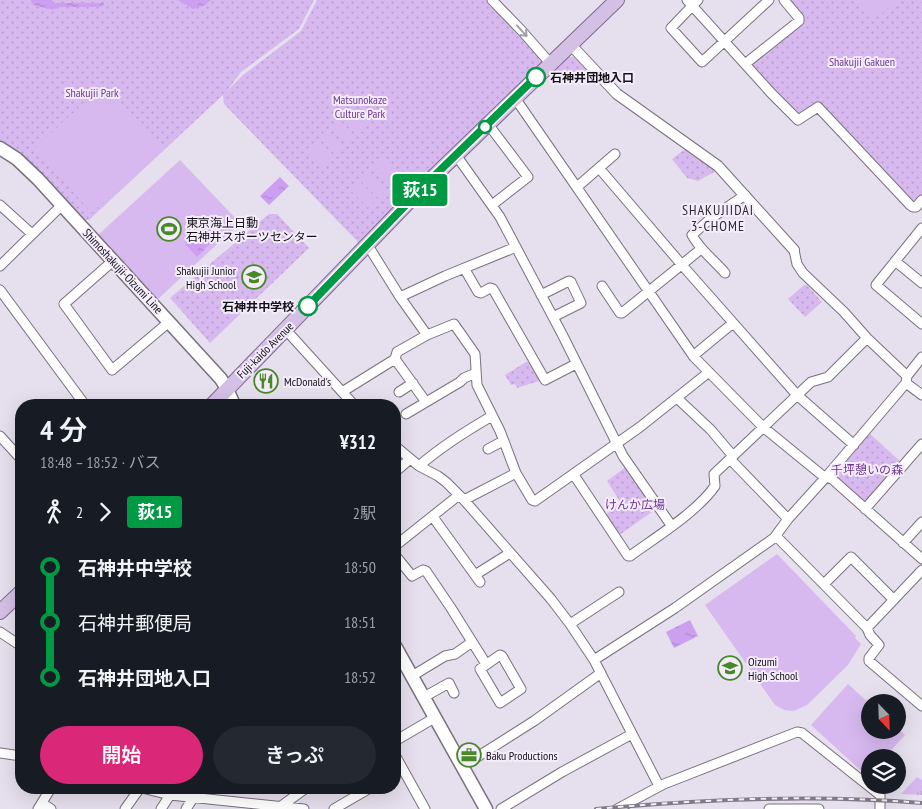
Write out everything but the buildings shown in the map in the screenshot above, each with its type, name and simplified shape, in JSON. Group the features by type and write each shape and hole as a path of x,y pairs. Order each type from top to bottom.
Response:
{"main road":[{"name":"Fuji-kaido Avenue","path":"218,399 367,244 456,155 617,0"},
{"name":"Shimoshakujii-Oizumi Line","path":"0,148 28,168 114,260 228,389 232,399"},
{"path":"0,612 15,598"},
{"path":"401,657 486,809"}],"street":[{"path":"492,0 550,64"},
{"path":"769,0 724,41 702,62 672,30 671,26 692,2 724,41 798,120 818,106 910,205 916,207 922,200"},
{"path":"745,64 798,21 799,18 784,0"},
{"path":"570,44 617,94 718,166 794,250 797,264 803,273 829,297 922,395"},
{"path":"515,98 693,356 763,427 823,476 832,479 922,560"},
{"path":"488,124 528,177 492,206"},
{"path":"577,186 615,154"},
{"path":"456,155 492,206 516,247 617,445 671,525"},
{"path":"599,168 797,395 854,445"},
{"path":"725,273 701,249 692,235 710,219 745,195"},
{"path":"0,205 32,234"},
{"path":"1,262 62,205"},
{"path":"922,228 876,285 922,324"},
{"path":"367,244 400,297 427,335"},
{"path":"400,297 516,247"},
{"path":"602,286 621,314 701,249"},
{"path":"114,260 64,304 112,370 169,322"},
{"path":"895,261 922,283"},
{"path":"464,268 478,292 481,293 490,288 492,289 545,380 576,364"},
{"path":"541,295 569,281 571,282 581,303 553,317"},
{"path":"0,290 81,399"},
{"path":"693,356 733,323"},
{"path":"342,392 395,359 397,352 427,335 452,324 456,325 475,354 477,385 504,440 516,474 534,501 617,445 709,372"},
{"path":"286,330 348,399"},
{"path":"574,475 629,557 686,514 714,488 714,475 731,458 797,395 813,381 828,376 867,338"},
{"path":"594,660 675,608 776,536 788,519 854,445 907,379 922,357"},
{"path":"395,359 426,402"},
{"path":"406,414 459,383 464,378 476,373"},
{"path":"399,392 413,383"},
{"path":"677,398 711,430 731,458 788,519"},
{"path":"419,466 459,435 492,416"},
{"path":"488,449 504,440"},
{"path":"2,442 15,454"},
{"path":"865,509 922,444"},
{"path":"401,451 419,466 438,476 462,498 551,599 594,660 659,786"},
{"path":"401,467 410,459"},
{"path":"401,541 462,498 516,474"},
{"path":"433,517 477,579 510,553"},
{"path":"904,543 922,522"},
{"path":"776,536 867,628 879,646 869,658 869,661 922,706"},
{"path":"824,584 851,557 893,599"},
{"path":"401,562 412,576 423,570 426,571 486,664"},
{"path":"867,628 922,570"},
{"path":"570,624 619,592"},
{"path":"0,632 15,642"},
{"path":"412,676 445,656 455,654 472,642"},
{"path":"501,655 521,689 500,703 480,671 480,668 486,664 501,655"},
{"path":"463,766 542,716 601,674"},
{"path":"424,697 448,682 454,693"},
{"path":"401,737 436,717"},
{"path":"617,809 659,786 800,732 880,795 880,809"},
{"path":"501,809 632,734"},
{"path":"0,753 15,755"},
{"path":"401,773 425,809"},
{"path":"48,794 40,806 51,809"},
{"path":"125,809 136,794"},
{"path":"186,809 196,794"},
{"path":"280,807 298,794"},
{"path":"334,809 360,794"},
{"path":"161,809 170,795 304,809"},
{"path":"769,809 819,809"}],"green space":[{"path":"0,0 314,0 299,29 241,72 227,91 243,75 301,31 317,0 488,0 544,61 359,243 224,104 223,95 89,220 85,220 35,168 0,141"},
{"name":"Shakujii Gakuen","path":"790,0 922,0 922,195 917,201 912,202 864,153 818,101 799,116 750,64 805,18"},
{"path":"859,0 897,0 880,15 874,16"},
{"path":"567,57 574,57 595,79 590,84 587,79 560,77 559,79 553,75 546,78"},
{"path":"98,95 114,96 162,148 92,213 34,149 86,101"},
{"path":"349,108 367,126 359,134 341,116"},
{"path":"338,119 356,137 348,145 330,127"},
{"path":"327,130 345,148 337,156 319,138"},
{"path":"316,141 334,159 325,167 307,149"},
{"path":"685,149 716,171 698,181 687,178 672,159"},
{"path":"383,157 401,175 392,184 375,166"},
{"name":"東京海上日動 石神井スポーツセンター","path":"180,160 240,223 158,299 98,235"},
{"path":"369,171 387,189 378,198 360,180"},
{"path":"358,182 376,200 368,208 350,190"},
{"path":"269,214 277,214 309,248 210,343 170,298"},
{"path":"804,285 807,285 822,302 805,317 788,299"},
{"path":"530,361 540,377 539,381 517,388 515,384 511,385 505,375"},
{"name":"千坪憩いの森","path":"868,432 902,463 867,504 831,475"},
{"name":"けんか広場","path":"627,466 656,509 618,536 604,516 621,503 607,481"},
{"path":"777,554 856,636 855,638 861,644 848,665 807,705 794,711 784,710 775,705 705,605"},
{"path":"848,684 861,696 861,739 901,739 892,749 861,749 861,771 811,725"},
{"path":"917,777 922,780 922,795 901,794 906,794 906,789"}],"water":[{"path":"31,0 52,0 52,3 103,3 104,5 101,7 60,7 50,9 33,5"},
{"path":"178,0 211,0 205,5 193,9"},
{"path":"280,177 289,186 269,205 260,196"},
{"path":"204,226 216,238 197,257 185,244"},
{"path":"690,620 698,636 674,648 666,632"}],"railway":[{"path":"596,809 718,800 799,798 922,803"}],"bus line":[{"name":"荻15","path":"308,306 428,182 536,77"}],"place":[{"name":"石神井団地入口","path":"536,77"},
{"name":"東京海上日動 石神井スポーツセンター","path":"169,229"},
{"name":"Shakujii Junior High School","path":"254,277"},
{"name":"石神井中学校","path":"308,306"},
{"name":"McDonald's","path":"266,381"},
{"name":"Oizumi High School","path":"730,668"},
{"name":"Baku Productions","path":"469,755"}],"district":[{"name":"SHAKUJIIDAI 3-CHOME","path":"718,218"}],"park label":[{"name":"Shakujii Park","path":"92,92"},
{"name":"Matsunokaze Culture Park","path":"360,106"}]}
